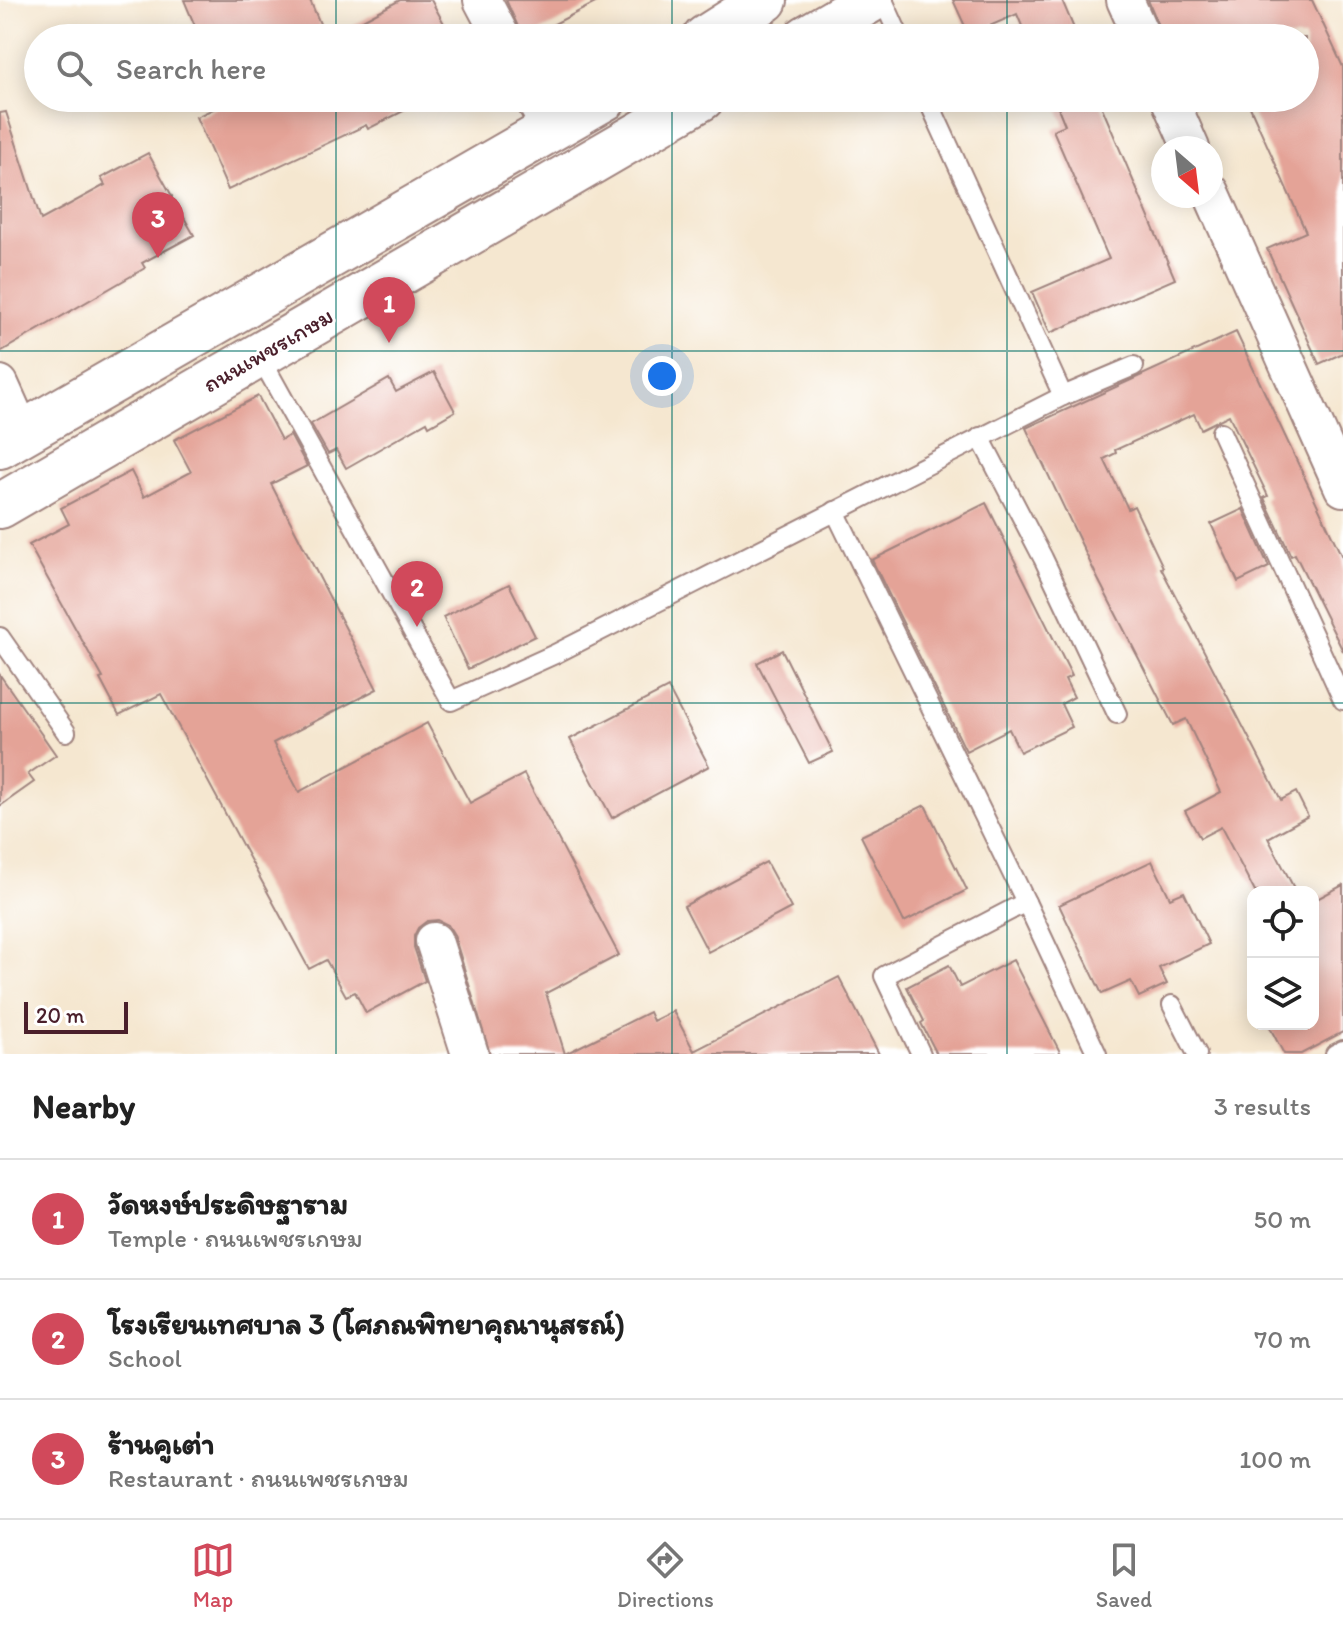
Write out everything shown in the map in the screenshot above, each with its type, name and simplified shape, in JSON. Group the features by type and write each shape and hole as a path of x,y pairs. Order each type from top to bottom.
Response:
{"main road":[{"path":"830,24 871,0"},
{"path":"725,24 756,2"},
{"name":"ถนนเพชรเกษม","path":"0,506 667,112"},
{"path":"11,440 542,113"}],"street":[{"path":"482,0 495,24"},
{"path":"1125,0 1136,24"},
{"path":"1175,112 1186,136"},
{"path":"1218,208 1343,488"},
{"path":"0,384 11,440"},
{"path":"434,941 470,1054"}],"lane":[{"path":"883,0 894,24"},
{"path":"933,112 1063,396"},
{"path":"259,355 451,701 555,654 1063,396 1134,366"},
{"path":"1221,432 1343,700"},
{"path":"980,437 1043,558 1117,714"},
{"path":"835,511 1097,1054"},
{"path":"0,637 66,732"},
{"path":"921,1054 884,976 1026,902"},
{"path":"1172,1005 1197,1054"},
{"path":"1335,1054 1343,1050"}],"building":[{"path":"184,0 310,0 320,24 194,24"},
{"path":"400,0 431,0 444,24 355,24"},
{"path":"506,0 601,0 554,24 517,24"},
{"path":"953,0 1062,0 1072,24 1021,24 1017,14 994,24 964,24"},
{"path":"1148,0 1312,0 1343,67 1343,353 1319,364 1267,249 1306,232 1252,112 1319,112 1319,24 1158,24"},
{"path":"6,112 41,220 105,185 101,178 148,153 172,201 194,235 142,263 145,268 0,352 0,113"},
{"path":"207,112 401,112 368,129 366,125 228,190 196,117"},
{"path":"1060,112 1104,112 1175,279 1050,333 1032,292 1109,259 1053,130 1065,125"},
{"path":"1236,332 1343,559 1343,651 1295,554 1291,556 1264,498 1268,496 1229,415 1201,429 1194,414 1115,450 1116,453 1104,459 1128,509 1134,506 1161,568 1281,800 1296,792 1308,816 1268,838 1293,886 1252,886 1221,827 1200,838 1185,811 1221,792 1186,719 1173,725 1098,579 1026,428"},
{"path":"434,372 455,411 429,426 427,422 346,468 336,450 328,454 311,424 389,379 396,392"},
{"path":"258,396 281,440 290,435 307,466 271,484 377,689 273,743 299,792 427,723 470,803 524,774 619,955 546,993 565,1054 490,1054 454,935 448,925 438,920 427,921 414,936 414,947 425,981 366,1013 355,992 346,996 326,960 309,969 161,694 119,715 100,679 103,678 29,545 69,524 61,508 131,471 144,497 191,472 174,440"},
{"path":"986,503 1072,676 1065,679 1074,697 1061,704 1072,727 1020,752 1009,729 966,751 872,560"},
{"path":"1243,509 1269,567 1238,582 1211,524"},
{"path":"509,584 535,636 468,669 443,617"},
{"path":"782,650 833,752 809,763 757,663"},
{"path":"0,675 56,755 28,774 34,782 0,806"},
{"path":"668,688 709,766 612,818 570,739"},
{"path":"925,805 967,890 904,922 861,836"},
{"path":"1152,861 1170,898 1184,892 1209,944 1159,968 1167,984 1139,997 1131,981 1102,994 1059,905"},
{"path":"766,862 791,908 708,952 684,906"},
{"path":"1343,885 1343,1032 1301,1054 1284,1054 1271,1030 1319,1030 1319,898"},
{"path":"1013,960 1061,1054 937,1054 907,987 949,965 960,987"},
{"path":"839,977 879,1054 565,1054 649,1012 653,1021 673,1011 694,1051"}],"place":[{"name":"ร้านคูเต่า","path":"158,258"},
{"name":"วัดหงษ์ประดิษฐาราม","path":"389,343"},
{"name":"โรงเรียนเทศบาล 3 (โศภณพิทยาคุณานุสรณ์)","path":"417,627"}]}
